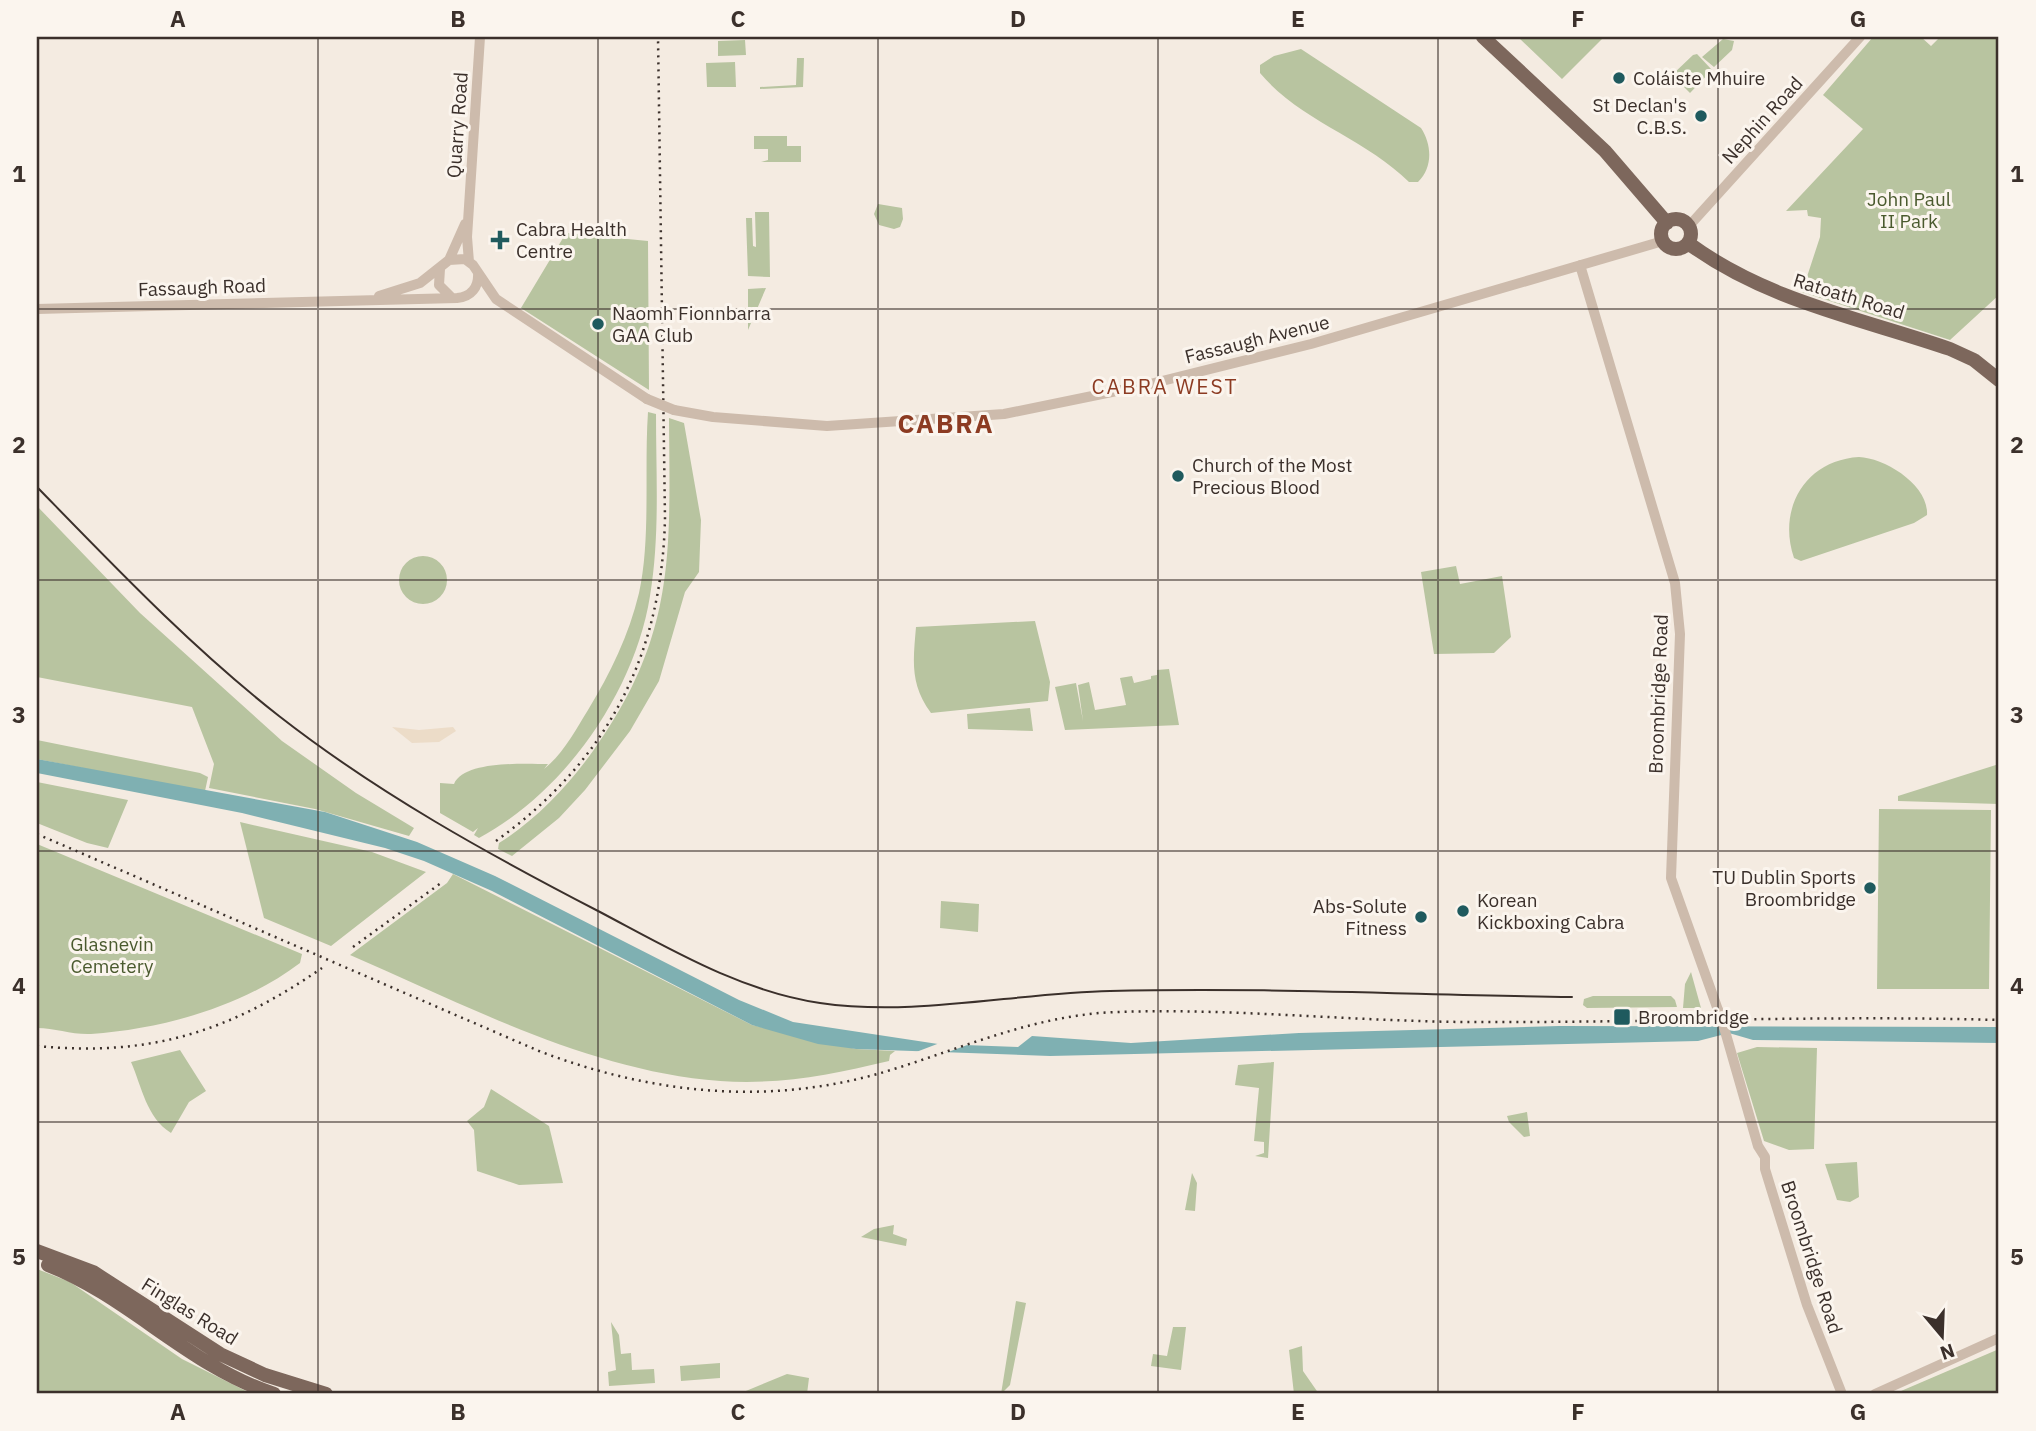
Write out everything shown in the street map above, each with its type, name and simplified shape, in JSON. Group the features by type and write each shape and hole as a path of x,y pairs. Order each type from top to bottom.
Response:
{"main road":[{"path":"1483,37 1605,150 1667,223"},
{"path":"1681,220 1689,226 1691,236 1688,243 1675,249 1663,241 1662,230 1667,223 1681,220"},
{"name":"Ratoath Road","path":"1688,243 1727,270 1770,291 1950,349 1974,360 1999,380"},
{"name":"Finglas Road","path":"37,1251 93,1272 220,1354 265,1375 326,1394"},
{"name":"Finglas Road","path":"37,1260 94,1286 197,1358 274,1394"}],"street":[{"name":"Quarry Road","path":"469,262 469,215 480,37"},
{"name":"Nephin Road","path":"1689,226 1860,37"},
{"name":"Quarry Road","path":"449,260 469,215"},
{"name":"Fassaugh Avenue","path":"496,299 647,400 674,410 726,418 827,426 1004,414 1146,385 1311,344 1663,241"},
{"path":"459,258 469,262 496,299 471,294 452,298 439,285 440,269 449,260 459,258"},
{"name":"Broombridge Road","path":"1580,265 1675,583 1680,634 1671,878 1717,1007 1758,1146 1765,1157 1765,1169 1807,1305 1842,1394"},
{"name":"Fassaugh Road","path":"368,299 420,283 440,269"},
{"path":"471,294 477,285 478,273"},
{"name":"Fassaugh Road","path":"37,309 452,298"},
{"path":"1875,1394 1999,1338"}],"green space":[{"path":"1518,37 1604,37 1562,79"},
{"name":"John Paul II Park","path":"1873,37 1921,37 1931,46 1940,37 1999,37 1999,295 1950,340 1802,292 1820,237 1821,218 1808,216 1807,210 1786,211 1863,129 1823,95"},
{"path":"1723,39 1734,41 1732,50 1714,67 1702,57"},
{"path":"745,40 746,55 718,56 718,41"},
{"path":"1301,49 1421,128 1429,156 1426,170 1418,182 1409,182 1373,153 1294,104 1260,73 1260,65 1274,56"},
{"path":"1697,54 1712,70 1690,93 1672,75"},
{"path":"797,58 804,58 803,87 760,89 796,85"},
{"path":"735,62 736,87 707,87 706,63"},
{"path":"754,136 787,136 787,146 801,146 801,162 761,162 768,160 768,149 754,149"},
{"path":"878,204 902,208 903,219 900,227 894,229 879,225 874,214"},
{"path":"755,212 769,212 770,277 748,276 746,218 752,218 753,246 756,247"},
{"name":"Naomh Fionnbarra GAA Club","path":"566,233 648,241 649,390 521,308"},
{"path":"766,288 748,330 748,289"},
{"path":"648,412 656,414 655,551 650,596 642,632 629,667 612,702 567,766 540,794 479,838 474,835 478,828 473,832 440,813 440,783 454,784 460,776 482,767 548,764 544,769 563,749 578,726 604,682 624,639 635,609 643,572"},
{"path":"669,418 684,423 701,520 699,572 685,592 659,681 630,731 585,790 559,818 512,856 498,849 499,843 550,802 593,751 620,709 640,669 654,630 667,552"},
{"path":"1859,457 1881,462 1904,475 1921,493 1927,515 1914,523 1801,561 1794,558 1790,522 1793,505 1800,490 1824,467 1840,460"},
{"path":"37,506 140,613 282,741 356,793 414,828 409,836 315,809 209,788 214,764 192,707 37,677"},
{"path":"423,556 440,563 447,580 440,597 423,604 406,597 399,580 406,563"},
{"path":"1456,566 1460,584 1502,576 1511,637 1494,653 1434,654 1421,572"},
{"path":"1035,621 1050,682 1048,701 931,713 919,692 914,672 916,627"},
{"path":"1169,669 1179,725 1065,730 1055,687 1076,683 1083,721 1078,685 1089,682 1095,710 1126,705 1120,678 1132,676 1134,683 1151,679 1151,676 1157,675 1157,670"},
{"path":"1030,708 1033,731 968,729 967,714"},
{"path":"37,740 200,773 208,777 205,791 37,759"},
{"path":"1999,764 1999,804 1898,801 1898,796"},
{"path":"37,782 128,800 108,848 87,843 37,823"},
{"path":"1879,809 1991,810 1989,989 1877,989"},
{"path":"240,822 372,852 426,872 331,946 264,918"},
{"name":"Glasnevin Cemetery","path":"37,844 302,954 300,963 253,992 173,1021 91,1034 37,1028"},
{"path":"453,874 752,1025 856,1049 895,1051 890,1055 889,1061 825,1075 784,1080 742,1082 672,1075 624,1064 530,1033 350,955 447,883"},
{"path":"941,901 979,904 978,932 940,928"},
{"path":"1691,972 1701,1008 1683,1008 1685,984"},
{"path":"1593,996 1671,996 1677,1007 1587,1008 1583,1005 1584,999"},
{"path":"1757,1047 1817,1048 1814,1149 1789,1150 1764,1141 1737,1053"},
{"path":"180,1050 206,1091 189,1102 171,1133 150,1110 131,1062"},
{"path":"1274,1062 1268,1158 1255,1156 1264,1153 1264,1142 1254,1141 1259,1088 1235,1085 1238,1065"},
{"path":"491,1089 549,1126 563,1183 519,1185 477,1171 474,1130 467,1121 484,1107"},
{"path":"1527,1112 1530,1136 1524,1137 1509,1122 1507,1116"},
{"path":"1857,1162 1859,1197 1850,1202 1837,1200 1825,1164"},
{"path":"1192,1173 1197,1183 1195,1211 1185,1210"},
{"path":"894,1225 893,1234 907,1239 906,1246 861,1237 874,1229"},
{"path":"37,1269 70,1282 182,1359 252,1394 37,1394"},
{"path":"1016,1301 1026,1303 1010,1385 1001,1394"},
{"path":"611,1322 619,1335 621,1354 631,1353 632,1370 654,1369 655,1383 609,1386 608,1372 616,1370"},
{"path":"1173,1327 1186,1327 1181,1370 1151,1366 1153,1354 1167,1356"},
{"path":"1302,1346 1303,1371 1319,1394 1294,1394 1289,1350"},
{"path":"1999,1349 1999,1394 1894,1394"},
{"path":"720,1363 720,1378 681,1381 680,1366"},
{"path":"787,1374 809,1378 807,1394 705,1394 741,1393"}],"shaded area":[{"path":"392,727 419,730 453,727 456,731 439,742 412,743"}],"water":[{"path":"37,759 325,812 417,842 495,876 739,1000 793,1022 938,1044 1018,1047 1032,1036 1131,1043 1299,1033 1559,1026 1999,1027 1999,1043 1753,1040 1729,1033 1698,1041 1050,1056 856,1049 818,1044 752,1025 492,891 424,861 385,848 242,813 37,773"}],"pier":[{"path":"945,1041 970,1044 940,1055 911,1054"}],"tram line":[{"path":"37,487 154,606 215,662 317,744 395,797 476,845 679,954 762,989 820,1003 856,1007 928,1006 1074,993 1168,990 1572,997"}],"railway":[{"path":"496,841 569,776 598,739 621,701 640,659 653,615 661,568 665,518 658,37"},
{"path":"37,834 539,1051 626,1078 715,1091 760,1092 849,1081 1031,1025 1087,1014 1116,1012 1203,1012 1465,1022 1866,1018 1999,1020"},
{"path":"353,947 441,883"},
{"path":"37,1046 116,1047 187,1035 254,1009 322,968"}],"place":[{"name":"Coláiste Mhuire","path":"1619,78"},
{"name":"St Declan's C.B.S.","path":"1701,116"},
{"name":"Cabra Health Centre","path":"500,240"},
{"name":"Naomh Fionnbarra GAA Club","path":"598,324"},
{"name":"Church of the Most Precious Blood","path":"1178,476"},
{"name":"TU Dublin Sports Broombridge","path":"1870,888"},
{"name":"Korean Kickboxing Cabra","path":"1463,911"},
{"name":"Abs-Solute Fitness","path":"1421,917"},
{"name":"Broombridge","path":"1622,1017"}],"district":[{"name":"CABRA WEST","path":"1165,387"},
{"name":"CABRA","path":"946,424"}]}
